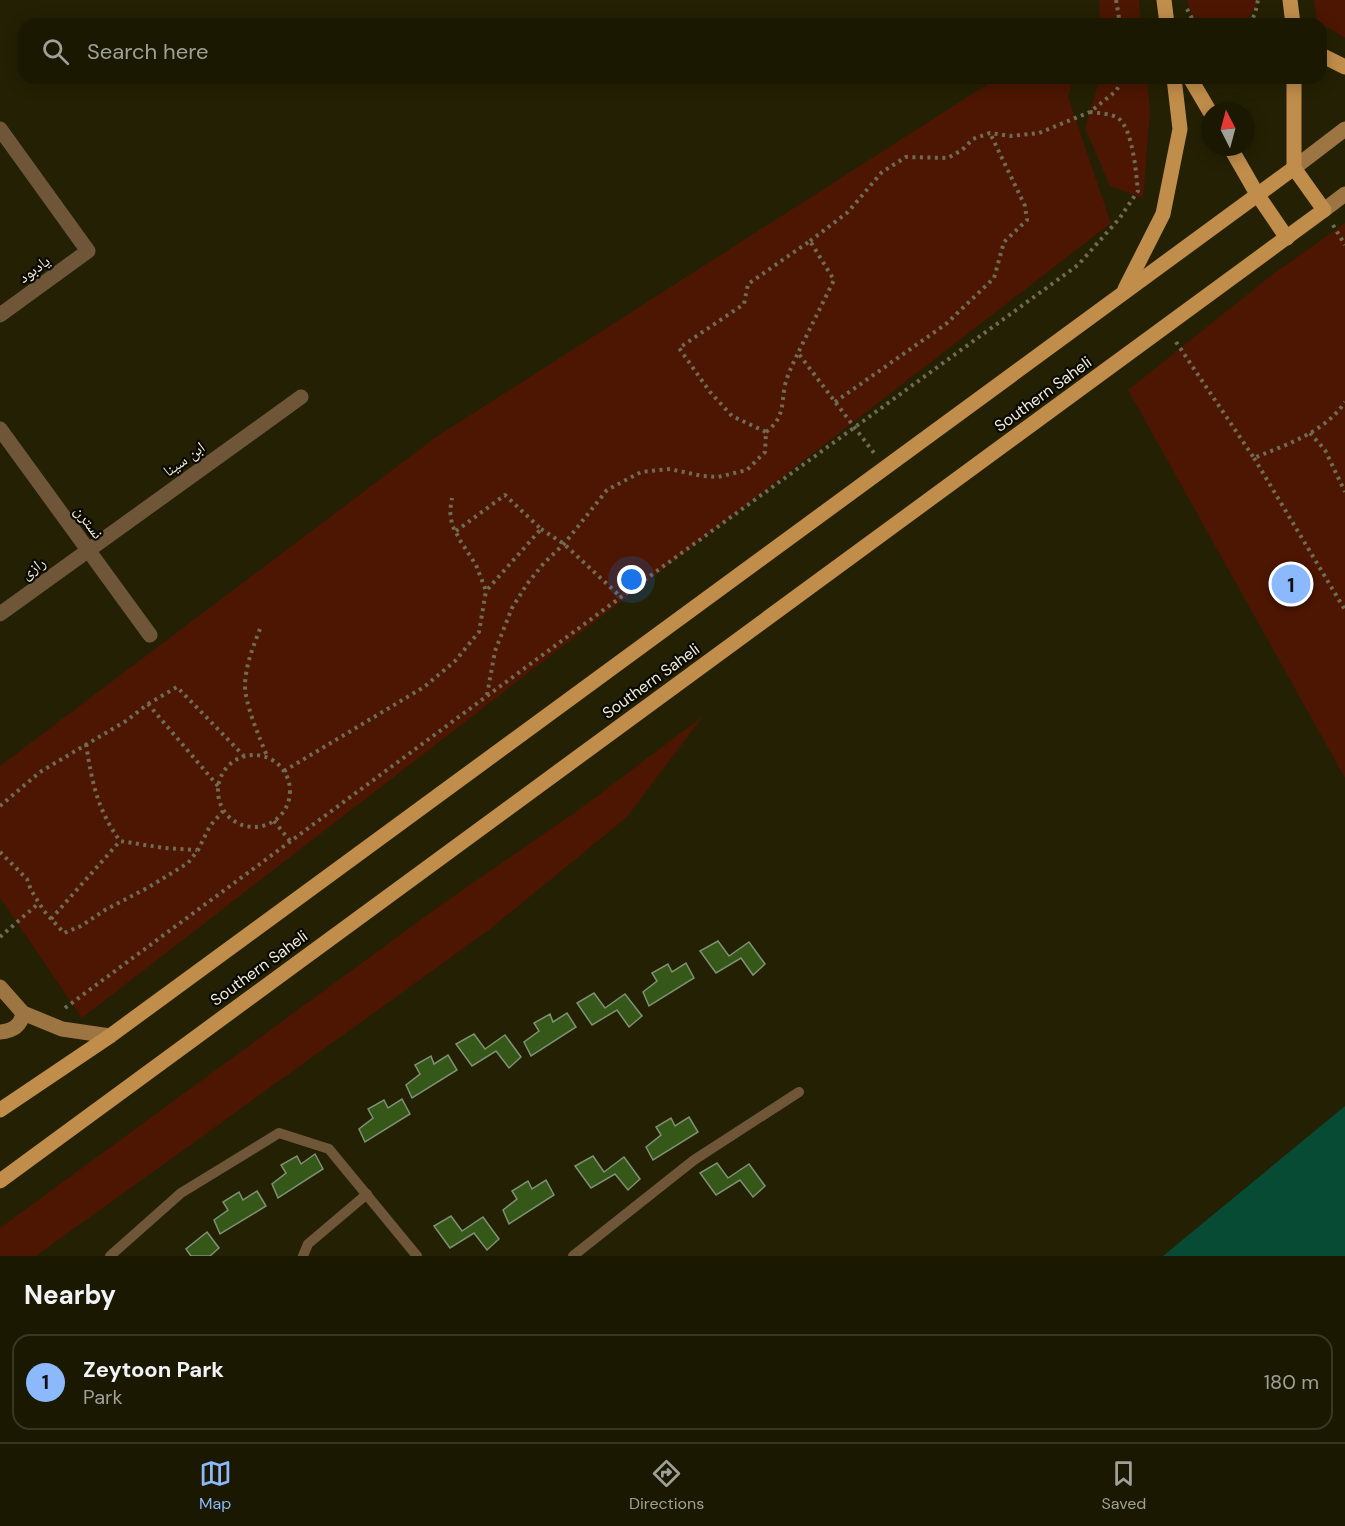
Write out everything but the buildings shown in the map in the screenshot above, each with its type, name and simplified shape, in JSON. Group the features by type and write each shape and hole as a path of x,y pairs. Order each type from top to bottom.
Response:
{"main road":[{"path":"1164,0 1166,18"},
{"path":"1290,0 1292,18"},
{"path":"1327,58 1345,67"},
{"path":"1123,291 1163,214 1180,129 1175,84"},
{"path":"1194,84 1204,102"},
{"path":"1294,84 1294,168 1324,210"},
{"path":"1235,156 1257,194 1287,238"},
{"name":"Southern Saheli","path":"0,1110 110,1036 1123,291 1294,168"},
{"name":"Southern Saheli","path":"0,1181 1324,210"}],"street":[{"name":"یادبود","path":"0,129 88,251 0,315"},
{"path":"1294,168 1345,129"},
{"path":"1324,210 1345,194"},
{"name":"ابن سینا","path":"88,550 301,398"},
{"name":"نسترن","path":"0,429 150,635"},
{"name":"رازی","path":"0,614 88,550"},
{"path":"0,987 9,1000 23,1013 62,1029 110,1036"},
{"path":"0,1032 16,1027 22,1021 23,1013"}],"lane":[{"path":"573,1256 694,1160 799,1092"},
{"path":"110,1256 181,1193 279,1133 329,1149 417,1256"},
{"path":"303,1256 308,1244 368,1194"}],"path":[{"path":"1116,0 1119,18"},
{"path":"1253,18 1258,0"},
{"path":"1186,3 1192,18"},
{"path":"766,432 732,416 710,392 680,348 744,304 748,284 810,242 848,212 882,172 906,157 948,158 962,150 973,139 990,133 1011,136 1039,133 1090,112 1116,91 1120,84"},
{"path":"46,1022 621,597 1078,265 1119,219 1138,191 1133,155 1124,125 1116,117 1090,112"},
{"path":"835,402 946,324 993,278 1004,242 1027,220 1025,206 990,133"},
{"path":"487,696 495,651 512,608 532,577 564,544 607,490 641,472 670,469 718,477 747,470 765,452 766,432 776,424 782,410 789,371 834,280 810,242"},
{"path":"1166,326 1254,458 1345,610"},
{"path":"798,353 885,467"},
{"path":"1254,458 1322,426 1345,402"},
{"path":"1310,433 1325,450 1345,492"},
{"path":"456,531 505,495 541,529 564,544 621,597"},
{"path":"284,771 424,687 455,661 479,632 486,591 476,565 452,525 450,511 452,498"},
{"path":"486,591 541,529"},
{"path":"260,629 250,653 245,686 267,757"},
{"path":"0,806 40,772 126,721 148,704 177,687 244,756"},
{"path":"148,704 218,786"},
{"path":"87,744 90,772 96,794 105,820 120,841 164,848 198,850"},
{"path":"244,756 267,757 284,771 289,782 288,804 282,814 273,821 263,826 241,825 223,811 219,801 219,778 225,768 234,761 244,756"},
{"path":"0,852 27,879 39,903 64,933 81,926 188,863 198,850 210,825 223,811"},
{"path":"273,821 290,841"},
{"path":"51,919 120,841"},
{"path":"0,937 39,903"}],"shaded area":[{"path":"1099,0 1139,0 1140,18 1100,18"},
{"path":"1187,0 1259,0 1249,18 1192,18"},
{"path":"1314,0 1345,0 1345,38 1327,27 1327,18 1317,18"},
{"path":"988,84 1071,84 1068,97 1111,223 82,1018 0,898 0,766 436,437"},
{"path":"1098,84 1148,84 1150,111 1143,198 1110,186 1085,128"},
{"path":"1345,223 1345,778 1128,390 1273,274"},
{"path":"703,716 627,817 489,930 36,1256 0,1256 0,1228 445,902 580,809"},
{"path":"1345,1106 1345,1256 1163,1256"}],"place":[{"name":"Zeytoon Park","path":"1291,584"}]}
